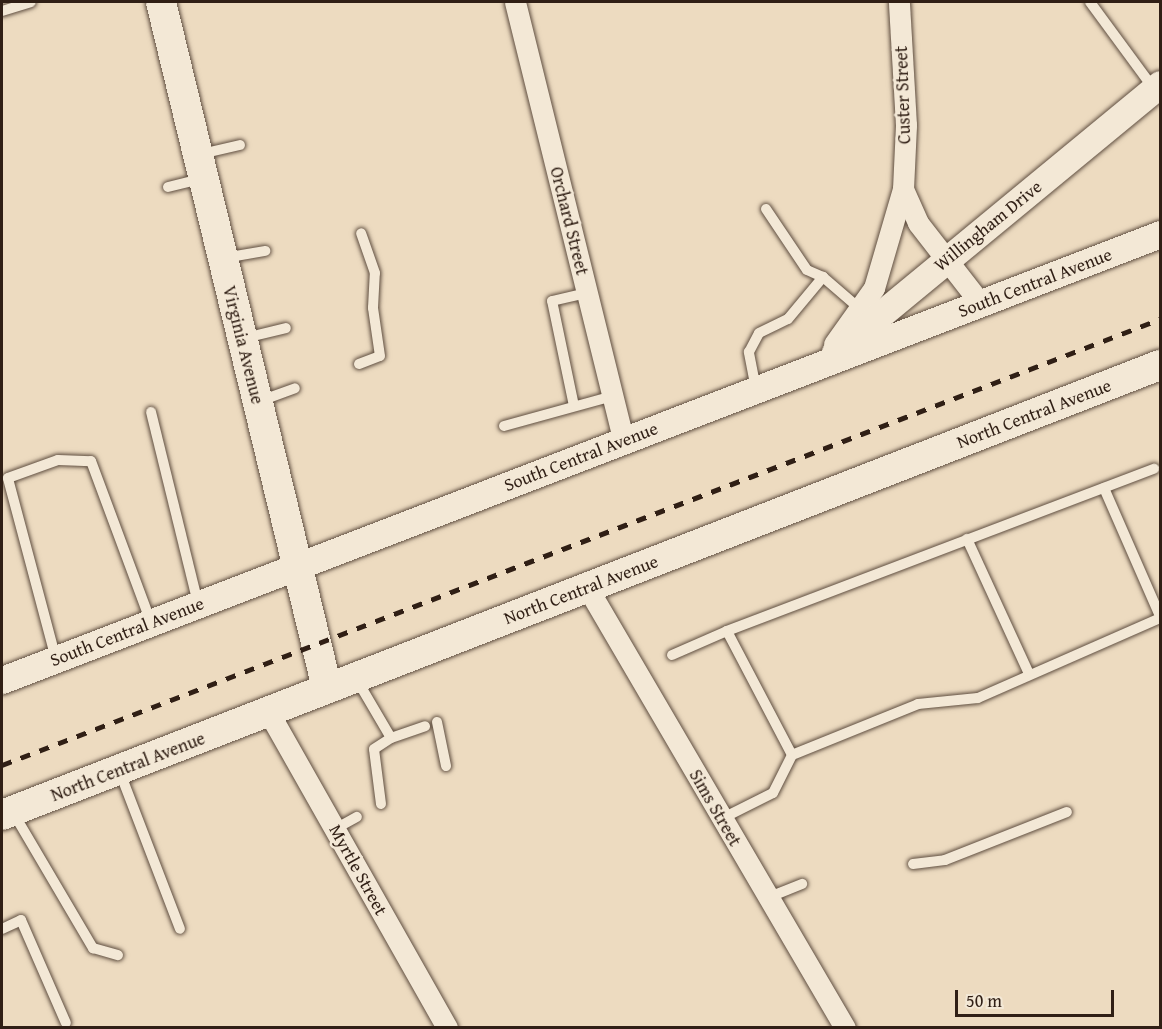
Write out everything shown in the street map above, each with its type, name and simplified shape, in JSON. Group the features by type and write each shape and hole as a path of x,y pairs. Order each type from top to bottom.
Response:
{"main road":[{"name":"Virginia Avenue","path":"161,2 327,688"},
{"name":"North Central Avenue","path":"7,813 269,713 327,688 587,587 1159,370"}],"street":[{"name":"Orchard Street","path":"514,2 624,441"},
{"name":"Custer Street","path":"816,368 874,288 903,189 906,125 899,2"},
{"name":"Willingham Drive","path":"816,368 1158,87"},
{"name":"Custer Street","path":"903,189 918,223 981,304"},
{"name":"South Central Avenue","path":"2,680 1161,234"},
{"name":"Sims Street","path":"587,587 845,1028"},
{"name":"Myrtle Street","path":"269,713 447,1028"}],"lane":[{"path":"2,11 31,2"},
{"path":"1090,2 1158,87"},
{"path":"168,187 200,166 240,145"},
{"path":"766,209 807,270 823,277 860,309"},
{"path":"359,364 380,356 373,308 375,273 361,233"},
{"path":"223,259 265,251"},
{"path":"756,390 749,352 759,333 788,319 823,277"},
{"path":"574,406 552,301 587,293"},
{"path":"242,338 286,328"},
{"path":"257,402 295,388"},
{"path":"504,426 612,396"},
{"path":"151,412 198,604"},
{"path":"56,659 8,478 58,460 91,461 151,622"},
{"path":"672,655 727,631 1154,469"},
{"path":"721,819 772,793 792,755 918,704 978,698 1161,617 1104,488"},
{"path":"968,539 1029,674"},
{"path":"727,631 792,755"},
{"path":"356,677 391,738"},
{"path":"437,722 446,766"},
{"path":"381,804 374,748 391,738 425,726"},
{"path":"119,770 180,929"},
{"path":"913,864 945,860 1066,812"},
{"path":"7,813 93,948 118,955"},
{"path":"335,829 357,817"},
{"path":"767,897 802,884"},
{"path":"2,929 21,920 66,1023"}],"railway":[{"path":"2,765 1160,319"}]}
